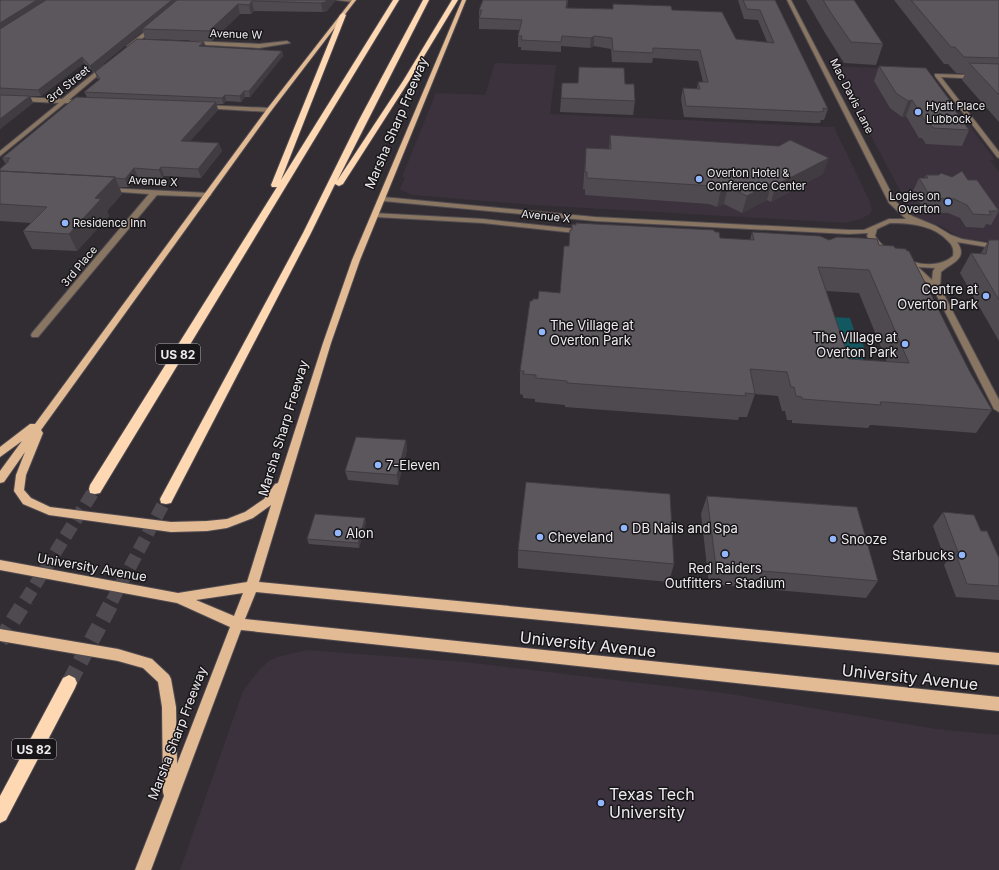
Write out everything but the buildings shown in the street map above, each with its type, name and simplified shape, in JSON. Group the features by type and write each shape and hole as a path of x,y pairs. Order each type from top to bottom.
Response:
{"highway":[{"name":"US 82","path":"95,489 396,0"},
{"name":"Marsha Sharp Freeway","path":"166,499 307,233 363,120 426,0"},
{"path":"307,233 406,80 455,0"},
{"path":"262,219 343,15"},
{"name":"US 82","path":"0,814 69,684"}],"main road":[{"path":"0,479 269,110 354,0"},
{"name":"Marsha Sharp Freeway","path":"143,870 252,586 327,343 356,260 376,215 464,0"},
{"path":"0,453 43,420"},
{"path":"43,420 22,474 19,491 27,501 49,511 171,527 207,526 227,523 249,514 268,502 284,481"},
{"name":"University Avenue","path":"0,565 178,598 238,624 999,704"},
{"name":"University Avenue","path":"178,598 252,586 999,658"},
{"path":"0,635 118,655 147,663 164,679 169,707 171,798"}],"street":[{"path":"339,0 354,0"},
{"name":"Mac Davis Lane","path":"789,0 893,203 909,218 922,224"},
{"path":"126,50 160,22"},
{"path":"137,41 144,41"},
{"name":"Avenue W","path":"183,43 259,46 287,43"},
{"name":"3rd Street","path":"0,154 108,64"},
{"path":"999,78 937,76 999,156"},
{"path":"0,98 88,102"},
{"path":"198,107 269,110"},
{"name":"Avenue X","path":"101,189 208,195"},
{"name":"3rd Place","path":"35,335 155,192"},
{"name":"Avenue X","path":"382,199 595,219 849,232 865,232 889,221"},
{"path":"889,221 892,219 893,203"},
{"name":"Avenue X","path":"376,215 483,221 591,232"},
{"path":"889,221 905,221 922,224 961,241 997,247"},
{"path":"874,228 871,232 872,241 882,251 916,269 936,287 999,409"},
{"path":"901,261 917,265 932,266 945,264 952,261 956,257 956,246 946,235"},
{"path":"957,252 997,247"},
{"path":"868,249 882,251"},
{"path":"936,287 937,271 945,264"}],"shaded area":[{"path":"495,63 556,65 550,114 834,127 870,202 872,210 870,214 861,219 845,223 534,205 412,195 400,189 405,177 402,177 436,93 485,95"},
{"path":"834,66 928,70 995,160 990,160 999,172 999,242 962,239 941,226 914,217"},
{"name":"Texas Tech University","path":"307,650 465,662 724,693 936,729 999,735 999,870 180,870 243,691 259,670 269,661 277,657"}],"water":[{"path":"832,317 850,318 854,330 851,330 854,339 861,340 865,349 859,349 868,370 850,369 849,359 845,348 838,347"}],"tunnel":[{"path":"25,601 95,489"},
{"path":"112,601 166,499"},
{"path":"0,641 26,600"},
{"path":"69,683 113,600"}],"place":[{"name":"Hyatt Place Lubbock","path":"918,112"},
{"name":"Overton Hotel & Conference Center","path":"699,179"},
{"name":"Logies on Overton","path":"948,202"},
{"name":"Residence Inn","path":"65,223"},
{"name":"Centre at Overton Park","path":"986,296"},
{"name":"The Village at Overton Park","path":"542,332"},
{"name":"The VIllage at Overton Park","path":"905,344"},
{"name":"7-Eleven","path":"378,465"},
{"name":"DB Nails and Spa","path":"624,528"},
{"name":"Alon","path":"338,533"},
{"name":"Cheveland","path":"540,537"},
{"name":"Snooze","path":"833,539"},
{"name":"Red Raiders Outfitters - Stadium","path":"725,554"},
{"name":"Starbucks","path":"962,555"},
{"name":"Texas Tech University","path":"601,803"}]}
